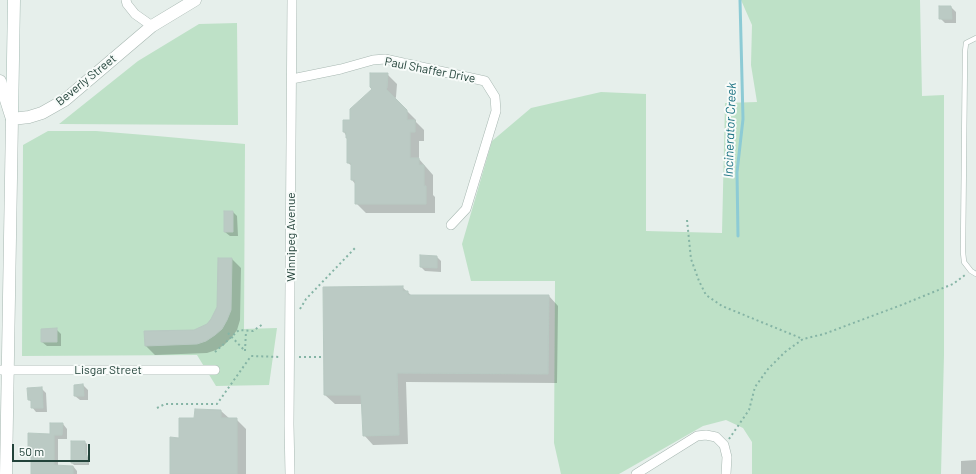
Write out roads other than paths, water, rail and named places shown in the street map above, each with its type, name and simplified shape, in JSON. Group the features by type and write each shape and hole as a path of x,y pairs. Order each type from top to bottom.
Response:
{"street":[{"path":"6,474 4,370 12,119 14,0"},
{"path":"126,0 134,14 152,26"},
{"name":"Beverly Street","path":"12,119 29,117 42,113 65,100 152,26 195,0"},
{"name":"Winnipeg Avenue","path":"290,474 292,0"},
{"name":"Paul Shaffer Drive","path":"292,79 341,69 373,60 385,59 485,81 495,97 496,111 466,209 451,224"},
{"path":"0,81 12,119"},
{"name":"Lisgar Street","path":"4,370 215,370"},
{"path":"636,474 697,436 706,435 716,437 724,445 727,457 726,474"}],"lane":[{"path":"976,38 966,43 965,52 963,252 964,262 971,271 976,274"}],"waterway":[{"name":"Incinerator Creek","path":"738,236 737,172 743,119 740,0"}]}
